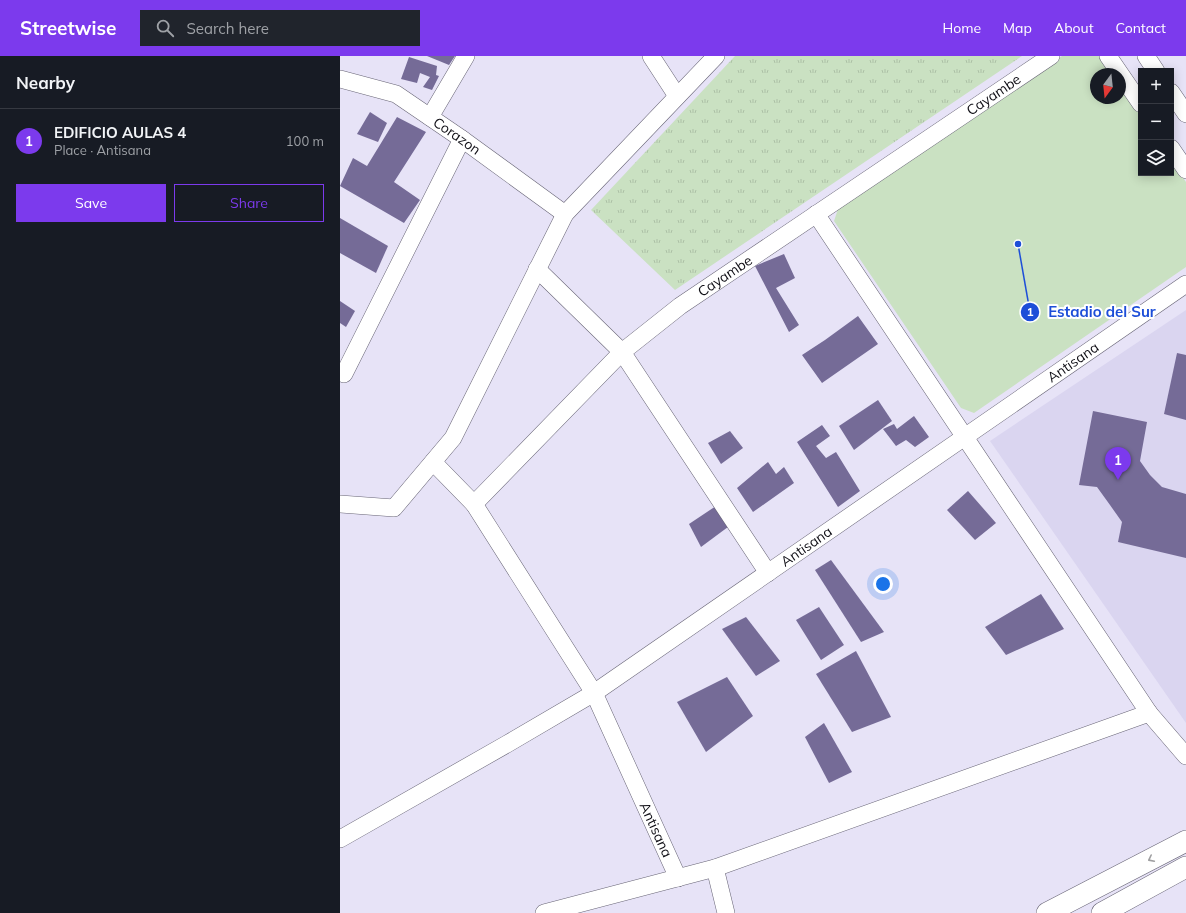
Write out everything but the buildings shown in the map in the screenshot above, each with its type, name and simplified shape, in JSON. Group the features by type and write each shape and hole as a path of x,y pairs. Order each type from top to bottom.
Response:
{"main road":[{"path":"1047,913 1186,842"},
{"path":"1102,913 1186,867"}],"street":[{"path":"430,117 466,56"},
{"path":"651,56 677,96"},
{"path":"340,504 394,508 433,462 452,438 565,214 716,56"},
{"name":"Cayambe","path":"474,504 622,352 680,306 1051,56"},
{"path":"1108,56 1138,100"},
{"path":"1146,56 1154,68"},
{"name":"Corazon","path":"340,79 396,94 462,139 565,214"},
{"path":"1174,96 1186,114"},
{"path":"344,374 462,139"},
{"path":"1174,152 1186,170"},
{"path":"816,214 1148,713 1186,756"},
{"path":"537,269 622,352 768,573"},
{"name":"Antisana","path":"678,878 594,693 1186,284"},
{"path":"340,839 594,693 474,504 433,462"},
{"path":"544,913 715,868 1148,713"},
{"path":"715,868 726,913"}],"shaded area":[{"path":"1186,310 1186,723 990,441"}],"green space":[{"path":"735,56 1022,56 675,290 591,210"},
{"path":"1062,56 1100,56 1108,68 1090,68 1090,104 1126,104 1126,95 1138,112 1138,176 1174,176 1174,164 1186,182 1186,267 974,413 961,408 834,221 839,206"}],"place":[{"name":"Estadio del Sur","path":"1018,244"},
{"name":"EDIFICIO AULAS 4","path":"1118,480"}]}
